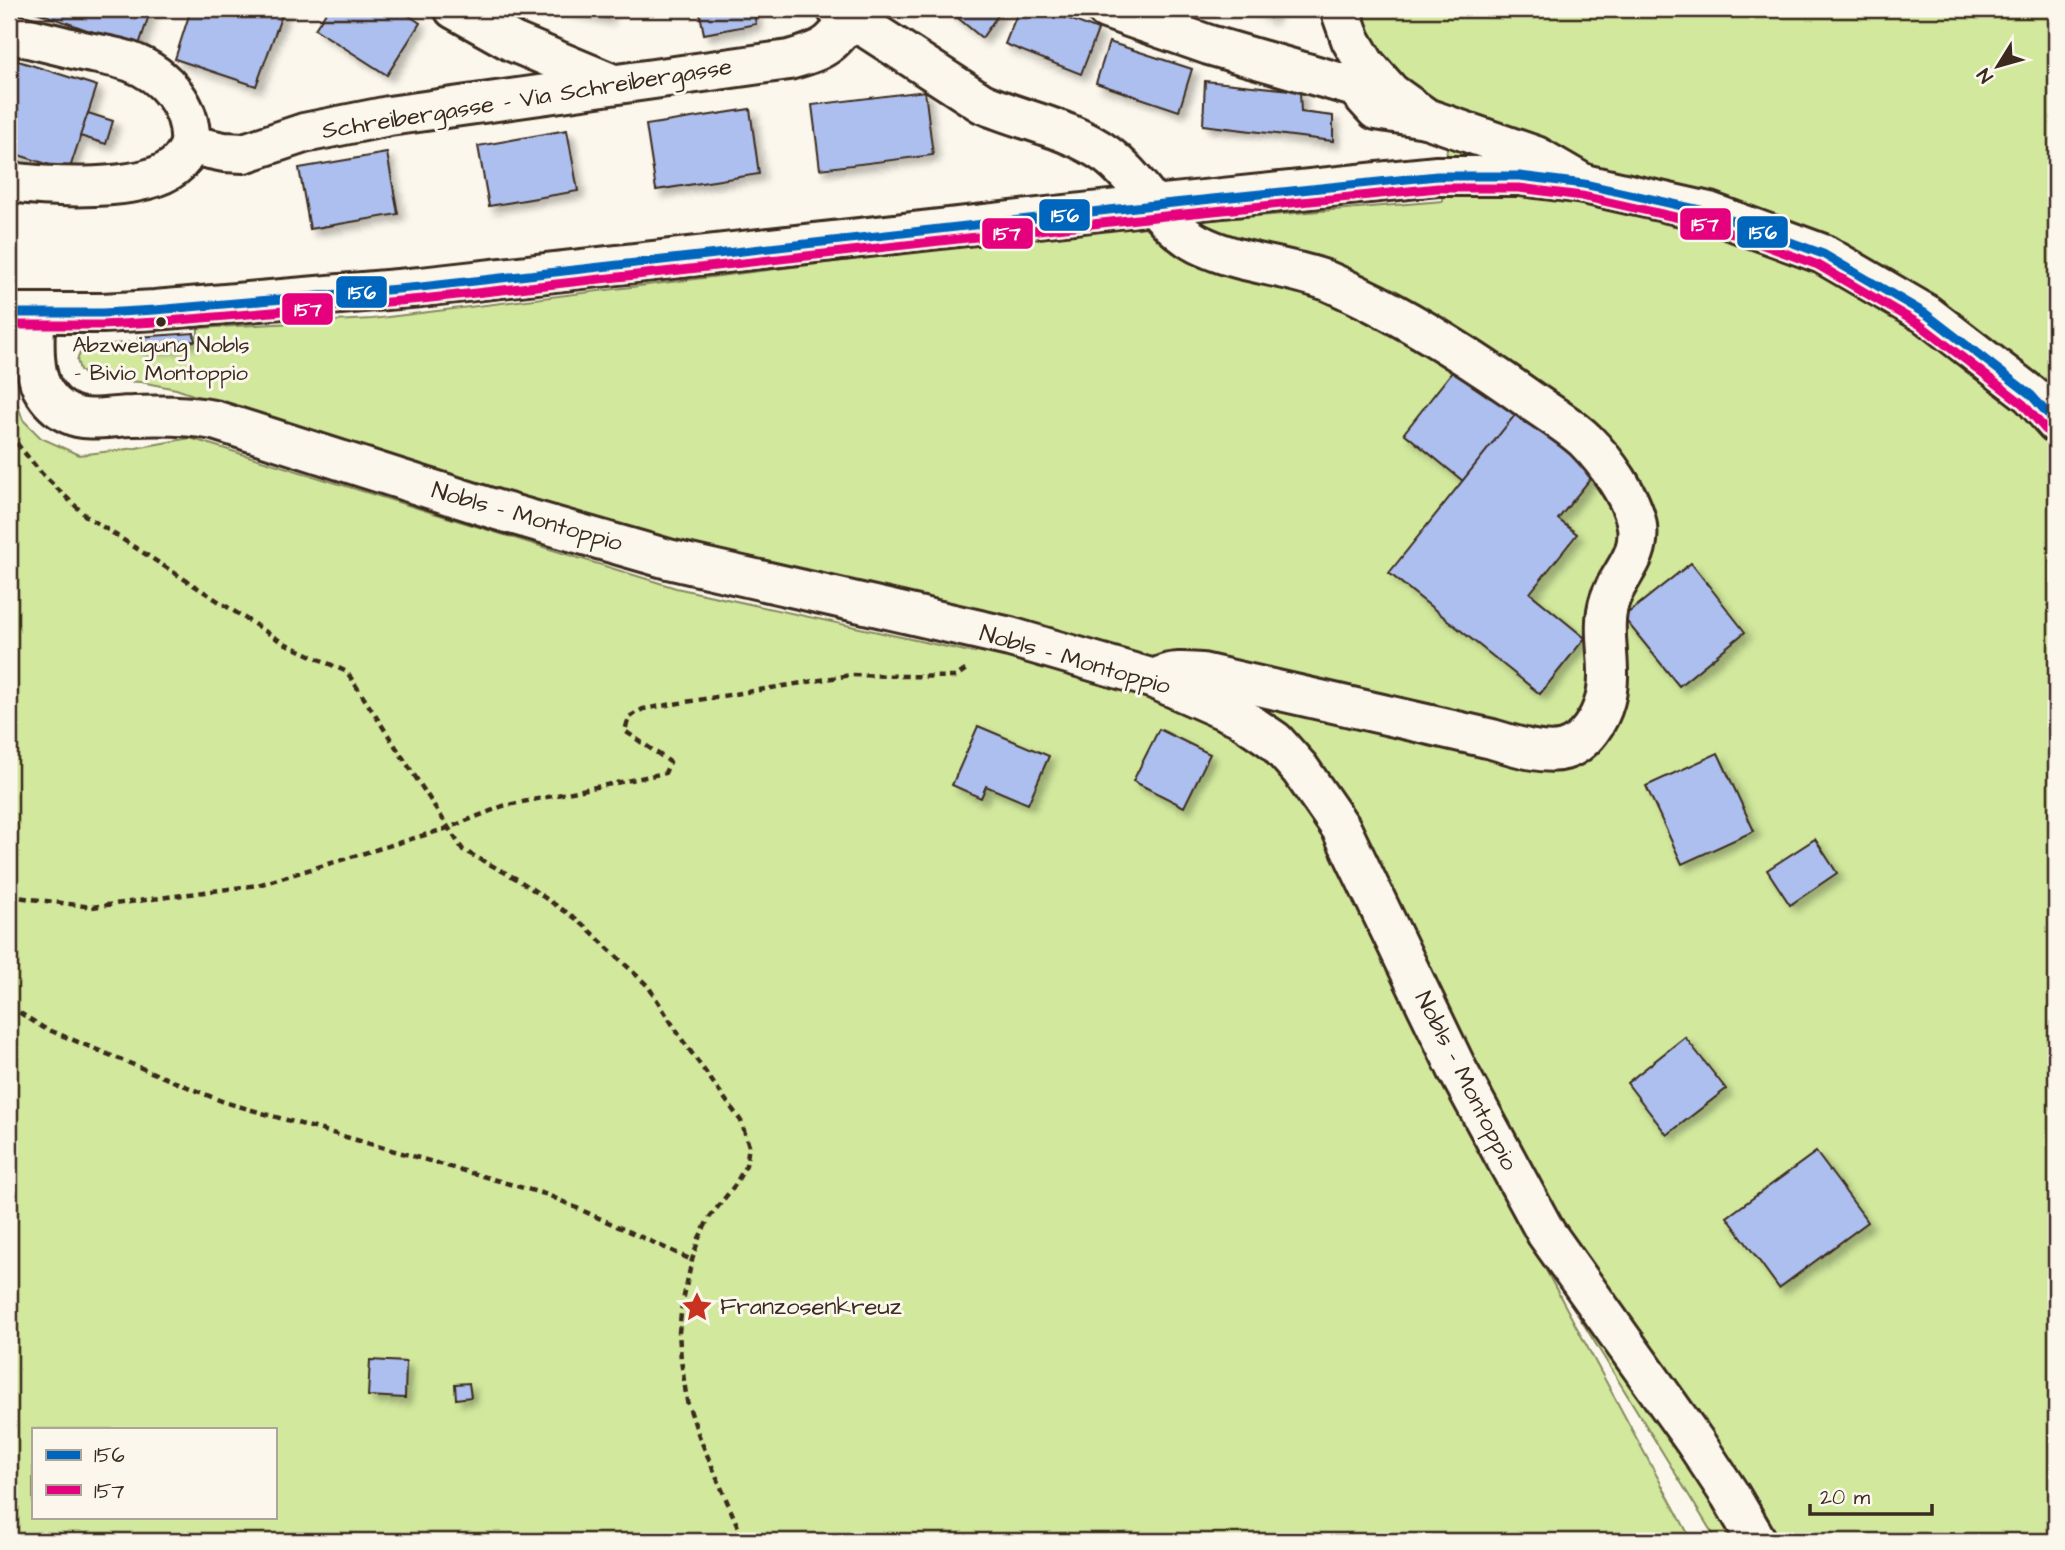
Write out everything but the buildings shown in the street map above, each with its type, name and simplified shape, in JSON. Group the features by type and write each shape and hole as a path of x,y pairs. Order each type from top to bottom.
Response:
{"street":[{"path":"454,9 513,42 613,84"},
{"path":"1106,9 1209,45 1355,88 1376,110 1426,118 1536,156 1584,184"},
{"path":"1340,9 1351,40 1365,64 1391,93 1426,118"},
{"path":"848,12 982,103 1068,133 1090,144 1109,157 1171,225 1202,246 1224,255 1294,270 1328,281 1410,322 1493,374 1583,438 1610,468 1637,523 1638,544 1611,597 1605,622 1608,690 1601,715 1585,737 1565,750 1522,748 1202,673 1167,673 1154,679"},
{"name":"Schreibergasse - Via Schreibergasse","path":"190,145 244,153 304,133 356,122 789,60 816,53 828,46 840,34 848,12"},
{"path":"9,33 131,62 150,72 179,100 191,130 190,145 184,158 162,174 146,180 80,186 37,186 9,182"},
{"path":"22,313 155,310 421,287 1437,176 1520,176 1584,184 1709,212 1823,254 1926,314 2031,395 2056,422"},
{"name":"Nobls - Montoppio","path":"22,313 42,388 54,404 70,415 90,419 178,416 214,420 498,510 668,558 1010,637 1154,679 1240,717 1275,741 1300,769 1340,828 1458,1071 1546,1233 1695,1442 1756,1541"}],"path":[{"path":"9,434 42,474 86,516 282,642 347,672 463,850 517,880 578,920 648,986 683,1041 741,1121 749,1146 746,1165 735,1185 709,1218 699,1238 682,1305 679,1332 687,1401 744,1541"},
{"path":"9,896 92,907 258,885 448,828 503,806 665,773 670,762 625,731 629,718 643,709 851,676 955,677 1010,637"},
{"path":"9,1006 44,1028 224,1102 548,1195 692,1260"}],"green space":[{"path":"1352,9 2056,9 2056,1541 1717,1541 1514,1211 1692,1541 9,1541 9,381 23,420 41,438 79,455 190,438 676,588 975,653 993,622 682,543 269,421 176,389 141,382 97,380 87,377 80,370 77,360 81,351 92,346 198,336 198,328 372,319 1109,228 1443,201 1450,108 1395,80"}],"transit line":[{"name":"156","path":"9,313 155,310 421,287 1437,176 1520,176 1584,184 1709,212 1823,254 1926,314 2031,395 2056,423"},
{"name":"157","path":"9,325 156,322 422,299 1438,188 1519,188 1582,196 1706,224 1818,265 1919,324 2023,404 2047,431"}],"place":[{"name":"Abzweigung Nobls - Bivio Montoppio","path":"161,322"},
{"name":"Franzosenkreuz","path":"697,1307"}]}
